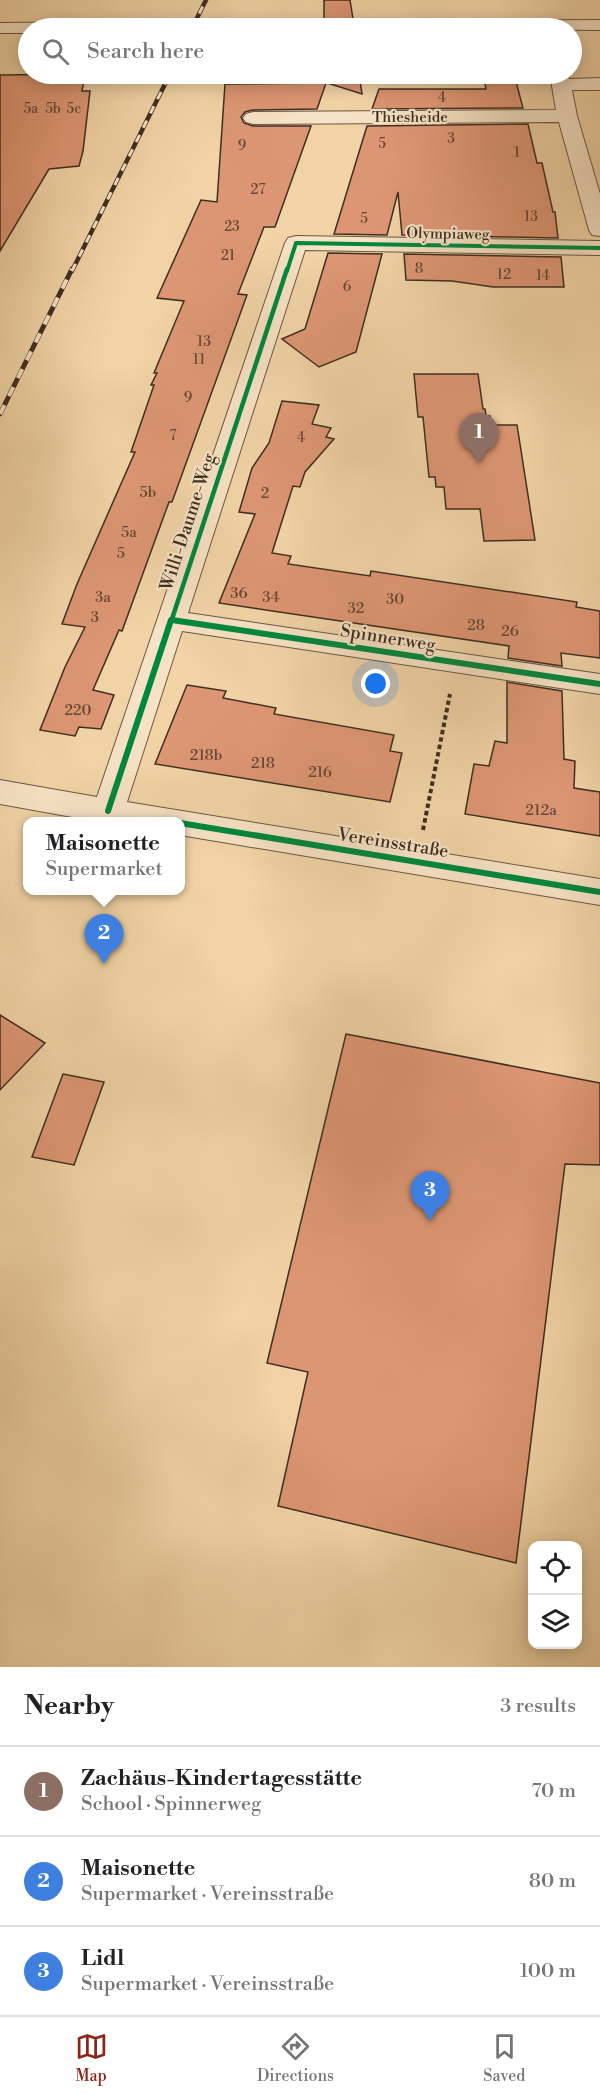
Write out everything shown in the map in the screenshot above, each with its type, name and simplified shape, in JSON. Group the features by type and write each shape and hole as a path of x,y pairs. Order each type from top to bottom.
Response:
{"street":[{"path":"7,28 19,9"},
{"path":"391,18 422,18"},
{"path":"582,26 600,25"},
{"path":"582,82 600,84"},
{"path":"561,84 567,116 600,230"},
{"name":"Thiesheide","path":"253,118 567,116"},
{"name":"Olympiaweg","path":"296,243 600,248"},
{"name":"Willi-Daume-Weg","path":"108,811 296,243"},
{"name":"Spinnerweg","path":"171,620 600,684"},
{"path":"0,793 143,817"},
{"name":"Vereinsstraße","path":"185,824 600,892"}],"path":[{"path":"417,863 455,663"}],"building":[{"path":"324,0 350,0 353,18 324,18"},
{"path":"0,75 18,75 18,84 83,84 82,91 90,91 79,166 49,169 0,251"},
{"path":"225,84 326,84 317,109 253,110 245,112 241,117 244,123 253,126 311,126 275,227 264,227 238,294 247,295 172,502 169,502 122,631 119,630 93,690 114,695 101,729 79,727 75,736 40,730 65,667 85,627 62,624 77,584 135,452 131,452 154,385 151,385 157,373 154,373 184,301 157,298 201,200 217,202"},
{"path":"330,84 360,84 362,94"},
{"path":"485,84 517,84 523,108 372,109 379,89 486,89"},
{"path":"528,124 537,163 542,163 553,212 555,212 558,238 402,235 398,192 387,235 334,234 367,126"},
{"path":"328,253 382,254 356,352 319,367 282,339 305,329"},
{"path":"404,254 561,257 564,287 493,287 452,281 406,280"},
{"path":"414,374 478,374 483,409 485,409 486,416 490,416 491,425 517,425 535,540 484,541 480,509 446,509 444,487 436,487 435,477 429,477 423,417 418,417"},
{"path":"282,401 319,405 312,424 331,428 326,437 334,439 305,472 300,487 293,486 272,553 291,556 288,564 370,576 371,571 577,602 576,607 600,611 600,658 561,653 562,666 508,658 509,646 219,603 255,514 239,512 252,468 269,443"},
{"path":"507,682 562,691 564,759 575,761 574,788 600,792 600,836 465,814 474,764 489,766 495,741 507,743"},
{"path":"187,685 226,691 223,698 276,708 274,714 394,735 390,751 402,753 390,802 155,764"},
{"path":"0,1015 45,1043 0,1090"},
{"path":"346,1034 600,1083 600,1165 565,1164 516,1563 278,1506 308,1372 267,1363"},
{"path":"63,1074 104,1082 74,1165 32,1157"}],"railway":[{"path":"197,18 206,0"},
{"path":"72,271 165,84"},
{"path":"0,414 72,269"}],"cycle path":[{"path":"108,811 296,243 600,248"},
{"path":"171,620 600,684"},
{"path":"185,824 600,892"}],"place":[{"name":"Zachäus-Kindertagesstätte","path":"479,463"},
{"name":"Maisonette","path":"104,964"},
{"name":"Lidl","path":"430,1221"}]}
